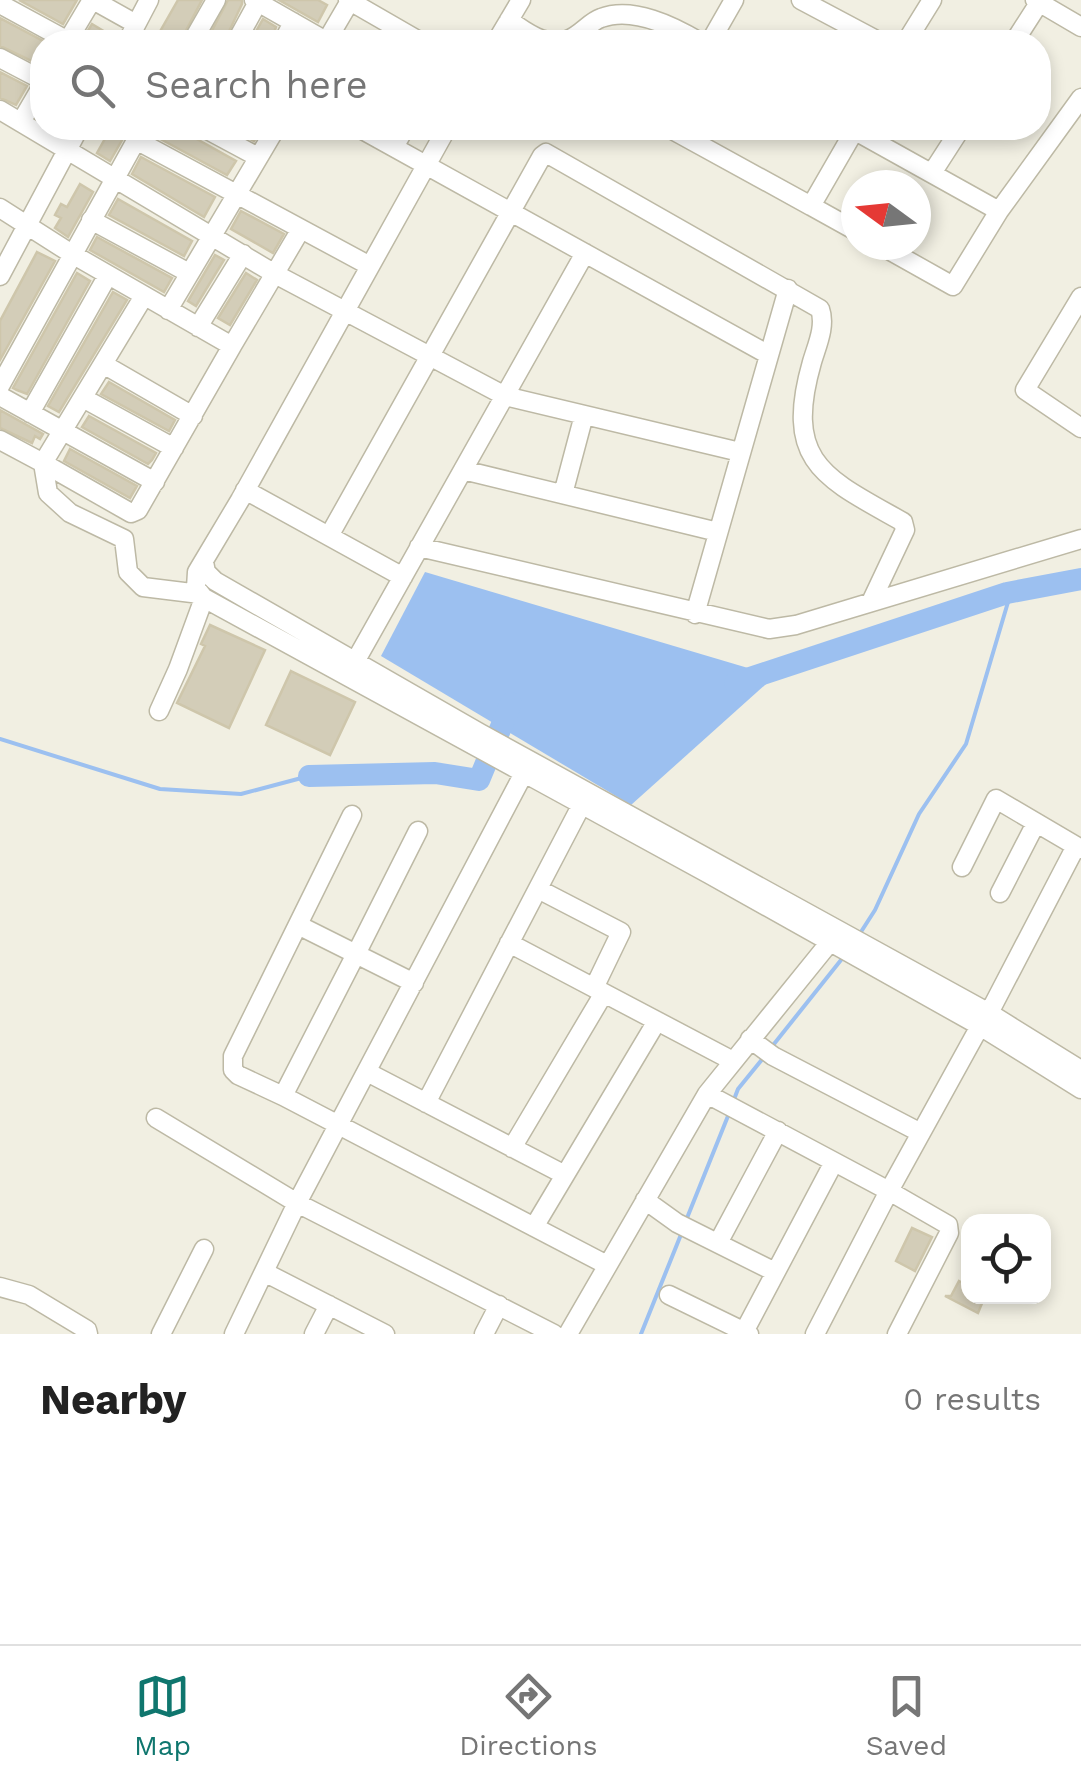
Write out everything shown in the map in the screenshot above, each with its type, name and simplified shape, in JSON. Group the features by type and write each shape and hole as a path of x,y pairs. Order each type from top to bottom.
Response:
{"street":[{"path":"75,30 92,0 136,24"},
{"path":"133,30 150,0"},
{"path":"199,30 216,0"},
{"path":"333,30 349,0 400,30"},
{"path":"504,30 521,0"},
{"path":"717,30 734,0"},
{"path":"802,0 858,30"},
{"path":"913,30 932,0"},
{"path":"242,30 256,1 306,30"},
{"path":"1021,30 1038,1 1081,27"},
{"path":"0,4 47,30"},
{"path":"582,30 602,17 641,16 680,30"},
{"path":"510,20 523,30"},
{"path":"289,30 293,22"},
{"path":"0,58 30,76"},
{"path":"1051,139 1081,98"},
{"path":"22,122 30,106"},
{"path":"0,110 30,127"},
{"path":"53,140 275,274 505,396 740,452"},
{"path":"0,276 72,140"},
{"path":"0,386 136,140"},
{"path":"149,140 237,194 370,266"},
{"path":"240,140 258,157"},
{"path":"168,310 269,140"},
{"path":"382,140 767,354"},
{"path":"394,146 397,140"},
{"path":"159,711 178,669 202,596 194,580 440,140"},
{"path":"692,140 841,223"},
{"path":"811,206 847,140"},
{"path":"875,140 999,210"},
{"path":"932,173 953,140"},
{"path":"907,260 954,286 999,210 1050,140"},
{"path":"329,536 542,156 553,154 814,304 822,317 802,395 801,418 814,462 842,489 903,522 905,530 871,602"},
{"path":"0,208 232,346"},
{"path":"91,220 189,273"},
{"path":"0,440 130,513 138,510 301,230"},
{"path":"356,660 585,253"},
{"path":"198,327 243,254"},
{"path":"30,413 108,275"},
{"path":"695,614 788,289"},
{"path":"144,296 43,464 48,493 70,512 124,539 128,572 143,587 202,596 525,771 581,806 845,943"},
{"path":"1081,297 1025,390 1081,428"},
{"path":"104,364 192,416"},
{"path":"0,396 155,482"},
{"path":"83,398 174,448"},
{"path":"563,494 584,414"},
{"path":"463,470 718,532"},
{"path":"246,490 402,576"},
{"path":"420,547 769,629 796,625 1081,539"},
{"path":"204,562 206,572 215,581 845,943 1081,1070"},
{"path":"234,1334 298,1203 525,771"},
{"path":"815,1334 1078,847 996,799 962,867"},
{"path":"426,1104 581,806"},
{"path":"352,815 232,1064 238,1075 606,1265"},
{"path":"1000,893 1036,823"},
{"path":"283,1096 418,832"},
{"path":"512,1148 599,990 621,932 538,889"},
{"path":"298,925 414,983"},
{"path":"509,943 731,1060"},
{"path":"568,1334 707,1094 731,1060 763,1048 845,943"},
{"path":"984,1020 1081,1090"},
{"path":"534,1227 657,1021"},
{"path":"763,1048 921,1133"},
{"path":"367,1072 565,1175"},
{"path":"707,1094 948,1225 950,1234 897,1334"},
{"path":"156,1118 298,1203 554,1334"},
{"path":"718,1243 778,1132"},
{"path":"669,1295 746,1333 834,1162"},
{"path":"645,1200 683,1226 776,1272"},
{"path":"161,1334 204,1249"},
{"path":"264,1272 385,1334"},
{"path":"0,1287 29,1295 88,1334"},
{"path":"314,1334 329,1305"},
{"path":"484,1334 499,1305"}],"water":[{"path":"425,572 775,676 631,805 381,656"}],"building":[{"path":"19,0 77,0 63,24"},
{"path":"178,0 202,0 186,30 161,30"},
{"path":"228,0 242,0 230,30 212,30"},
{"path":"279,0 318,0 327,5 318,22"},
{"path":"0,18 30,34 30,60 0,46"},
{"path":"263,19 276,27 275,30 257,30"},
{"path":"0,72 27,86 16,105 0,98"},
{"path":"104,140 122,140 110,161 97,153"},
{"path":"162,140 198,140 236,161 227,175"},
{"path":"141,157 215,197 204,217 132,174"},
{"path":"80,184 93,192 68,237 55,228 61,218 55,215 61,204 67,207"},
{"path":"118,199 192,241 184,256 109,215"},
{"path":"241,211 284,234 273,253 231,229"},
{"path":"97,237 172,278 164,292 90,250"},
{"path":"37,252 55,261 0,360 0,321"},
{"path":"215,255 224,260 196,306 188,301"},
{"path":"77,273 90,281 27,394 13,388"},
{"path":"246,273 257,280 230,325 218,318"},
{"path":"113,292 127,300 59,412 48,406"},
{"path":"109,382 175,420 169,431 101,394"},
{"path":"0,410 43,434 40,439 35,436 32,443 0,428"},
{"path":"89,416 156,453 152,460 148,464 82,427"},
{"path":"70,449 137,486 130,498 64,461"},
{"path":"210,625 265,650 229,728 177,703 205,646 201,644"},
{"path":"291,671 355,702 330,755 266,725"},
{"path":"912,1228 932,1237 915,1271 896,1261"},
{"path":"961,1282 961,1304 982,1304 978,1313 945,1296 951,1296"}],"waterway":[{"path":"735,683 1007,593 1081,579"},
{"path":"859,935 875,910 919,814 966,744 1011,592"},
{"path":"309,776 435,773 479,780 511,703"},
{"path":"0,739 160,789 241,794 309,776"},
{"path":"770,1049 845,955"},
{"path":"733,1102 738,1089 764,1057"},
{"path":"685,1223 730,1111"},
{"path":"641,1334 682,1232"}]}
